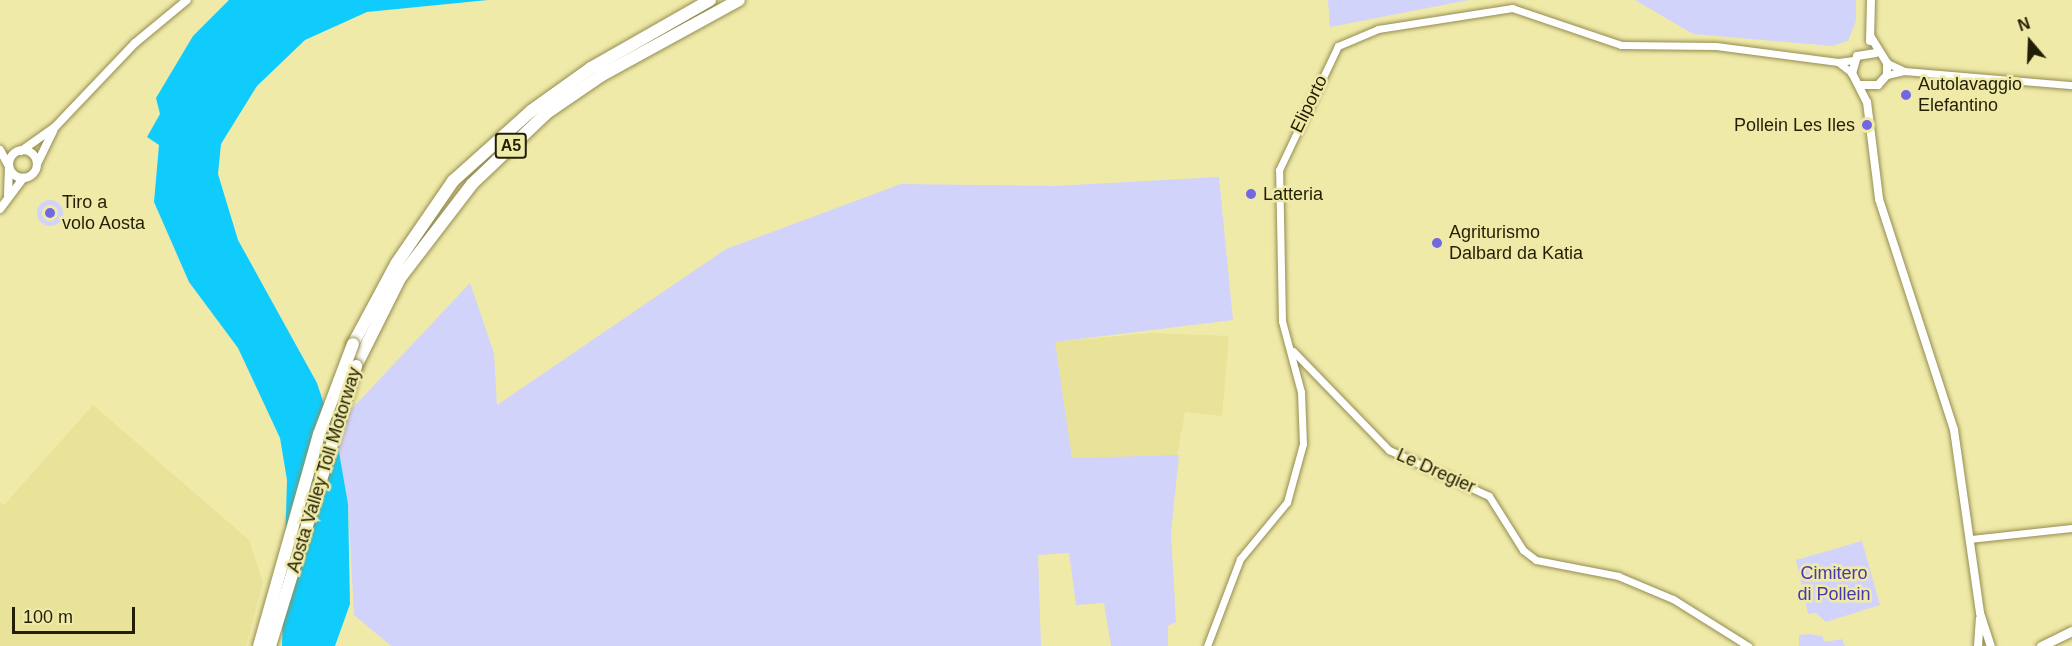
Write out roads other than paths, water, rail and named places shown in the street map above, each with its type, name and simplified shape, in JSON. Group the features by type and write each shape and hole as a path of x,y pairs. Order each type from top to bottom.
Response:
{"highway":[{"name":"Aosta Valley Toll Motorway","path":"259,646 319,434 353,344 396,264 453,181 531,111 582,74 710,0"},
{"name":"Aosta Valley Toll Motorway","path":"270,646 356,366 400,278 472,184 548,112 602,75 739,0"}],"main road":[{"path":"2041,646 2072,631"}],"street":[{"path":"9,195 9,166 19,151 55,128 135,43 188,0"},
{"path":"1866,52 1871,37 1871,0"},
{"name":"Eliporto","path":"1207,646 1226,586 1262,528 1287,502 1303,444 1301,392 1282,321 1279,170 1338,46 1378,28 1512,8 1621,45 1716,46 1838,63 1854,60"},
{"path":"1871,37 1876,52 1887,63 1904,71"},
{"path":"1876,52 1866,52 1854,60 1852,73 1861,85 1867,102 1871,166 1954,430 1980,613 1990,646"},
{"name":"Eliporto","path":"1838,63 1852,73"},
{"path":"1887,63 1887,75"},
{"path":"1867,102 1873,87 1887,75 1904,71 2072,85"},
{"path":"1861,85 1873,87"},
{"path":"0,209 23,178 31,176 55,128"},
{"path":"0,145 30,152 37,164"},
{"path":"0,150 9,166 23,178"},
{"name":"Le Dregier","path":"1291,349 1389,450 1489,496 1523,550 1536,560 1618,576 1673,599 1745,645"},
{"path":"1970,539 2072,528"},
{"path":"1978,646 1980,613"}],"water":[{"path":"229,0 488,0 367,12 305,40 257,86 221,144 218,174 238,240 317,383 338,446 348,504 350,604 335,646 282,646 287,480 280,438 238,348 189,282 154,202 159,145 147,137 160,114 156,98 193,36"}],"place":[{"name":"Autolavaggio Elefantino","path":"1906,95"},
{"name":"Pollein Les Iles","path":"1867,125"},
{"name":"Latteria","path":"1251,194"},
{"name":"Tiro a volo Aosta","path":"50,213"},
{"name":"Agriturismo Dalbard da Katia","path":"1437,243"}],"park label":[{"name":"Cimitero di Pollein","path":"1834,584"}]}
